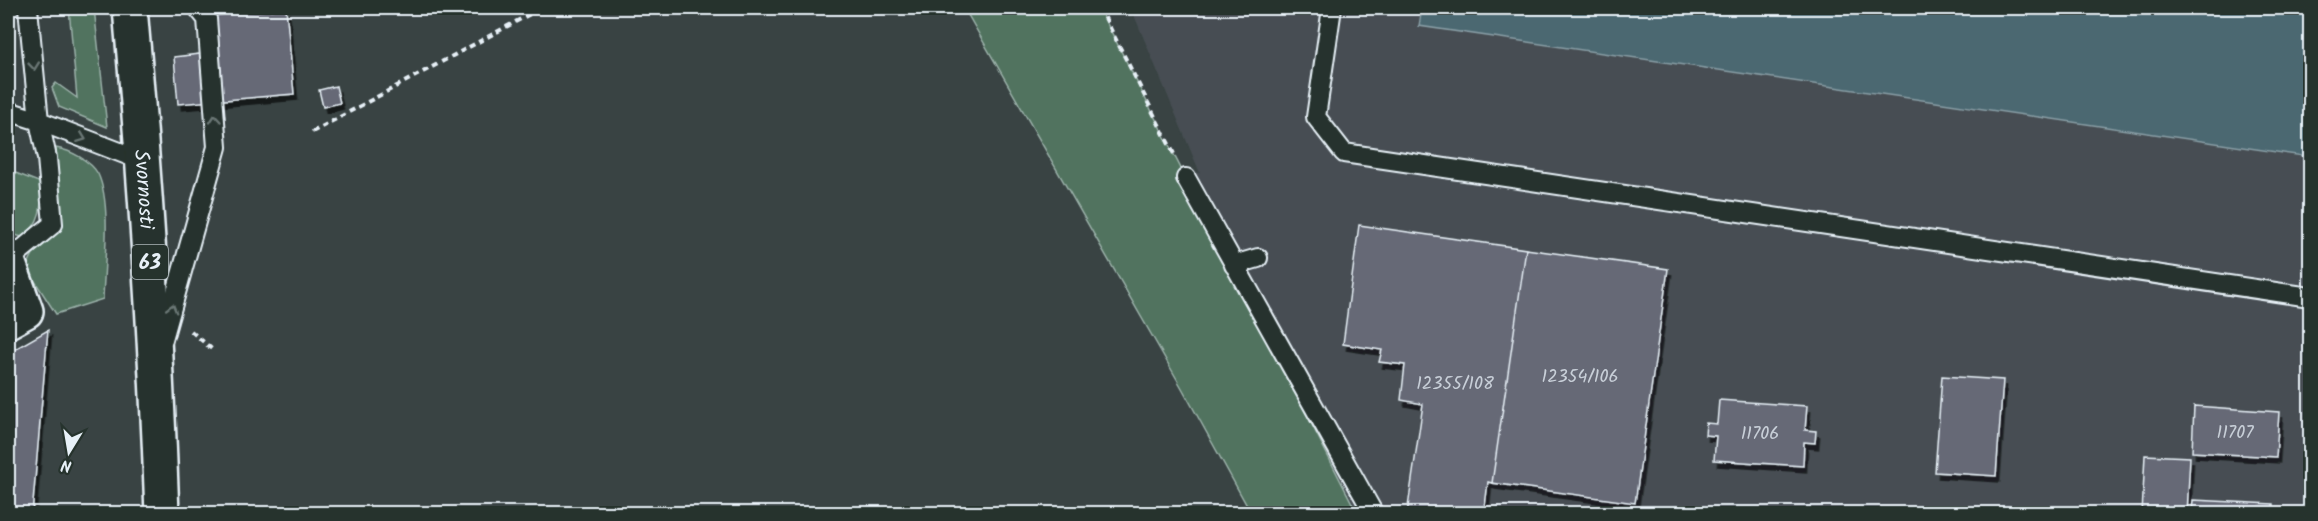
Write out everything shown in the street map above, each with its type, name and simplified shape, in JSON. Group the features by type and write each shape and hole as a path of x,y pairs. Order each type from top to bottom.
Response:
{"main road":[{"name":"Svornosti","path":"130,8 157,364 162,513"},
{"path":"8,261 26,311 8,321"}],"lane":[{"path":"8,261 53,224 47,158 39,121 28,8"},
{"path":"157,364 217,147 207,19 198,8"},
{"path":"1332,8 1316,117 1344,153 2310,297"},
{"path":"8,111 143,161"},
{"path":"1186,178 1374,513"},
{"path":"1234,265 1258,258"}],"path":[{"path":"312,132 541,8"},
{"path":"1100,8 1186,178"}],"shaded area":[{"path":"1131,8 2310,8 2310,513 1351,513 1159,167 1200,173"}],"green space":[{"path":"69,8 94,8 107,127 59,107 52,88 56,83 77,98"},
{"path":"964,8 1099,8 1357,513 1251,513"},
{"path":"56,148 80,157 98,174 105,201 106,235 103,299 56,314 29,272 29,262 33,254 53,237 59,223 61,211"},
{"path":"8,170 41,183 41,206 37,220 29,232 22,237 8,233"}],"water":[{"path":"1422,8 2310,8 2310,157 1419,26"}],"building":[{"path":"204,8 286,8 294,94 178,104 174,57 208,53"},
{"path":"216,8 277,8 277,9 217,15"},
{"path":"336,86 340,103 323,107 319,90"},
{"path":"1359,225 1526,249 1492,483 1488,482 1484,514 1407,514 1423,404 1401,400 1405,365 1379,362 1382,350 1343,344"},
{"path":"1526,249 1668,269 1635,503 1492,483"},
{"path":"48,330 32,514 8,514 8,353"},
{"path":"1942,376 2003,380 1996,476 1935,472"},
{"path":"1719,400 1807,406 1805,430 1816,431 1815,443 1804,442 1803,466 1714,460 1716,436 1705,435 1706,423 1717,424"},
{"path":"2194,406 2279,412 2276,457 2192,452"},
{"path":"2145,455 2190,457 2187,514 2142,514"},
{"path":"2193,500 2273,504 2273,514 2192,514"}]}
